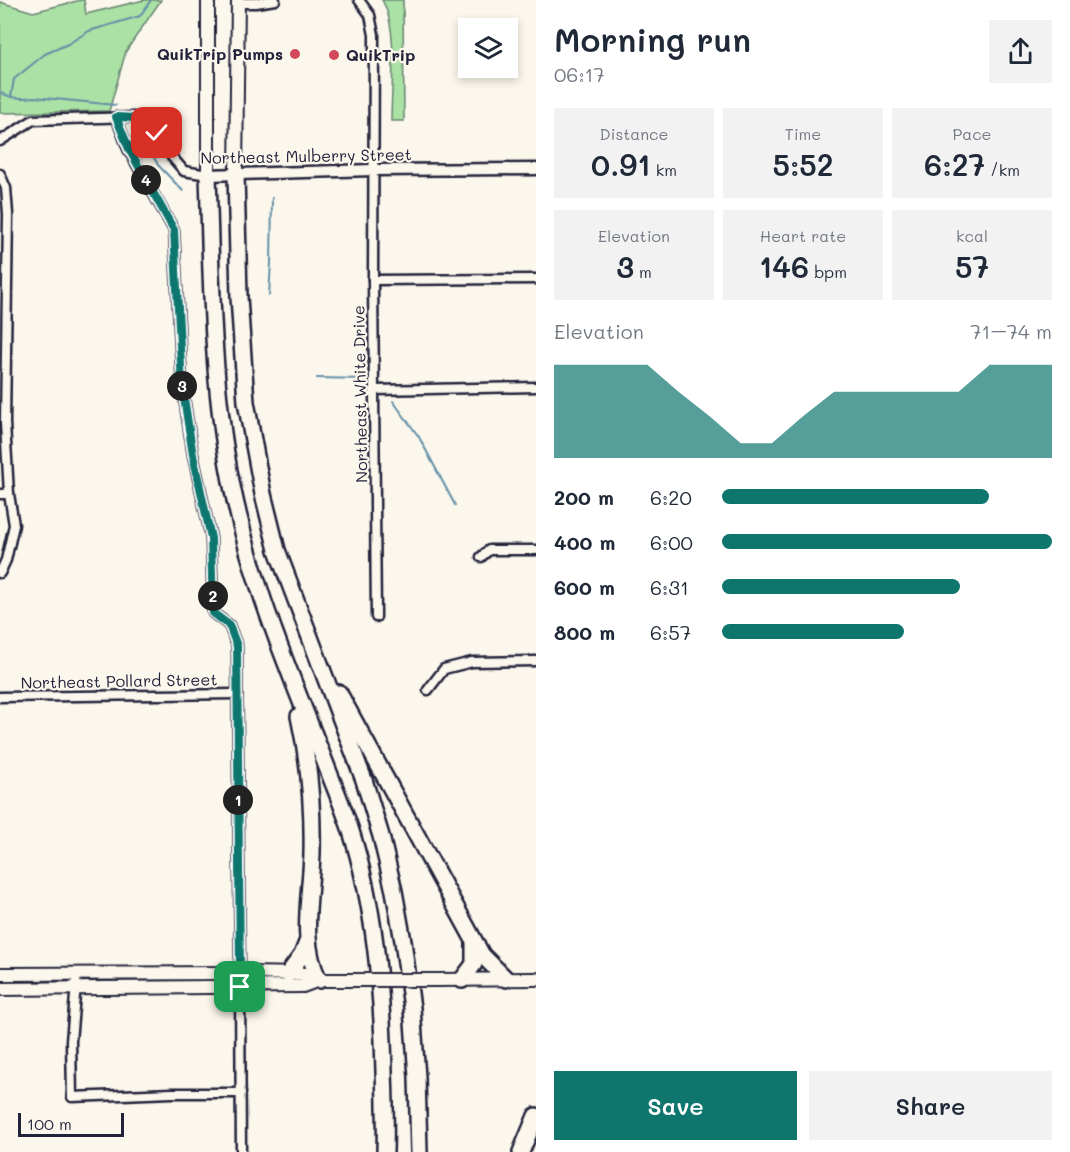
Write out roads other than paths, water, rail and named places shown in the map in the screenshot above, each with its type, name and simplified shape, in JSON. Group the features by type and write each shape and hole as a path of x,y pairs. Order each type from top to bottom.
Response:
{"highway":[{"path":"236,174 238,297 246,402 263,494 277,550 364,780 381,836 394,891 412,1008 419,1152"},
{"path":"208,175 213,349 229,468 240,524 260,592 350,828 365,886 375,942 381,996 385,1152"},
{"path":"305,628 474,941 482,955 506,980"},
{"path":"290,672 302,727 310,784 312,855 308,940 312,966 319,980"},
{"path":"288,974 302,955 308,940"},
{"path":"462,980 474,964 476,957 474,941"},
{"path":"521,1152 536,1116"}],"main road":[{"path":"208,0 208,175"},
{"path":"236,174 238,1"},
{"path":"222,987 240,973"},
{"path":"0,974 305,974 319,980"},
{"path":"0,989 303,986 319,980 536,979"}],"street":[{"path":"238,1 256,3 275,0"},
{"name":"Northeast White Drive","path":"359,0 370,15 374,35 373,280 376,617"},
{"path":"116,117 129,149 174,230 182,385 193,455 211,538 213,613 229,625 237,646 240,973"},
{"name":"Northeast Mulberry Street","path":"0,141 33,120 134,117 149,123 172,158 184,171 208,175 373,170 536,169"},
{"path":"0,174 6,188 8,214 2,358 5,423 4,494 14,525 6,560 0,573"},
{"path":"373,280 536,279"},
{"path":"375,390 536,387"},
{"path":"481,557 489,550 536,550"},
{"path":"428,690 444,669 472,662 536,661"},
{"name":"Northeast Pollard Street","path":"0,697 237,694"},
{"path":"77,973 71,1041 72,1097 241,1093"},
{"path":"240,987 241,1152"}],"waterway":[{"path":"11,97 14,79 45,54 89,31 140,16 151,0"},
{"path":"0,92 16,98 34,97 116,105"},
{"path":"141,133 158,165 183,191"},
{"path":"269,295 272,198"},
{"path":"317,378 366,379"},
{"path":"393,401 419,437 455,505"}],"place":[{"name":"QuikTrip Pumps","path":"295,54"},
{"name":"QuikTrip","path":"334,55"}]}
